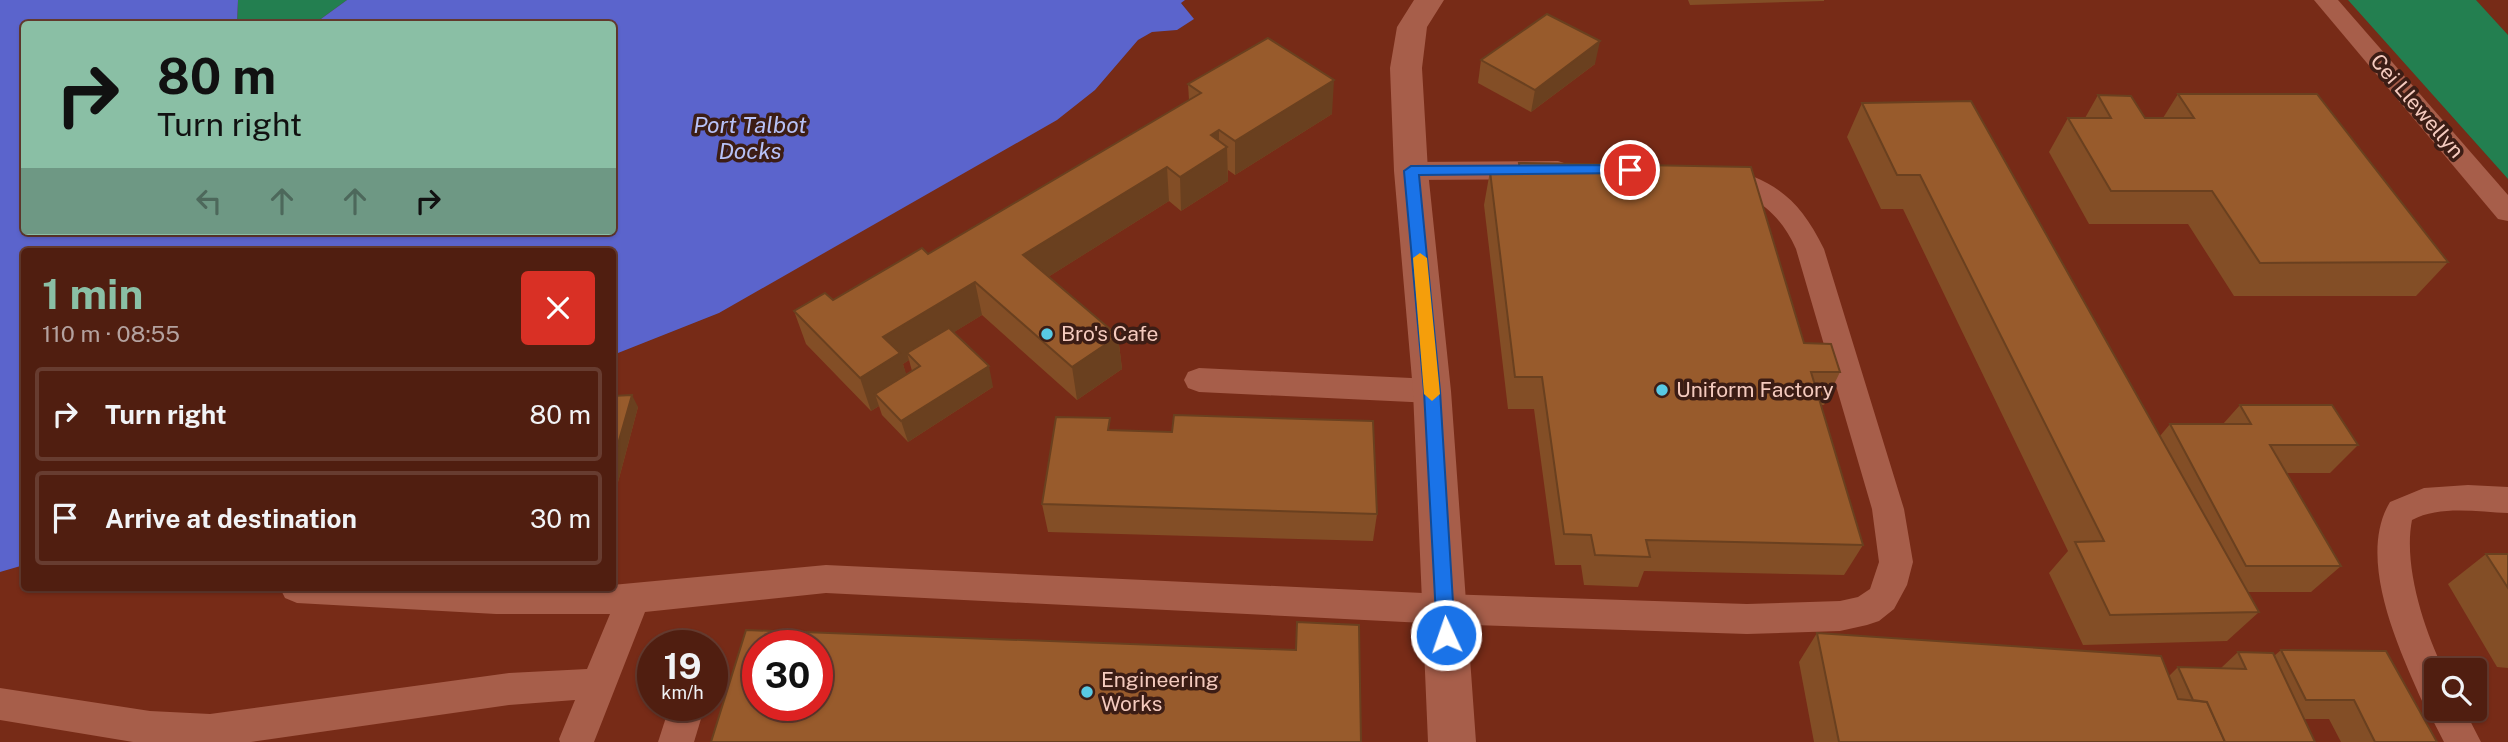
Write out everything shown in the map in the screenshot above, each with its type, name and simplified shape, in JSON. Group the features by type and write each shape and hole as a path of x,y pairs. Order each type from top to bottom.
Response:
{"street":[{"path":"1429,0 1412,27 1407,52 1411,171 1432,391 1452,742"}],"lane":[{"name":"Cei Llewellyn","path":"2326,0 2508,212"},
{"path":"1411,171 1589,170"},
{"path":"353,591 501,599 633,598 756,583 826,579 1444,608 1747,619 1840,616 1867,610 1882,599 1890,585 1896,562 1888,509 1810,249 1800,225 1787,208 1771,195 1726,176 1693,172"},
{"path":"1199,380 1432,391"},
{"path":"2424,662 2408,621 2393,546 2395,519 2400,512 2422,503 2461,498 2508,500"},
{"path":"577,739 633,598"},
{"path":"0,704 150,728 210,731 509,689 575,684 598,686"},
{"path":"2452,721 2463,742"}],"shaded area":[{"path":"1185,0 2348,0 2508,179 2508,742 0,742 0,572 21,566 21,591 616,591 616,354 719,313 1095,90 1138,40 1152,32 1177,30 1193,19 1181,2"},
{"path":"2476,0 2508,0 2508,35"}],"green space":[{"path":"238,0 347,0 318,21 237,21"},
{"path":"2348,0 2476,0 2508,35 2508,179"}],"water":[{"name":"Port Talbot Docks","path":"0,0 238,0 237,21 21,21 21,235 616,235 616,21 318,21 347,0 1185,0 1181,3 1194,19 1177,30 1152,32 1138,40 1095,90 1057,120 719,313 616,354 616,248 21,248 21,566 0,572"}],"building":[{"path":"1547,14 1600,41 1535,90 1481,60"},
{"path":"1268,38 1334,80 1235,141 1219,130 1211,135 1227,147 1180,177 1167,167 1023,255 1118,336 1072,367 975,282 883,337 900,353 860,378 794,311 825,293 833,300 922,248 928,254 1201,93 1188,84"},
{"path":"2178,94 2317,94 2448,262 2260,263 2212,191 2111,191 2068,118 2111,118 2098,95 2131,96 2145,118 2194,118"},
{"path":"1971,101 2259,612 2110,615 2075,542 2104,541 1920,175 1897,175 1862,103"},
{"name":"Uniform Factory","path":"1519,163 1751,167 1804,343 1831,344 1840,372 1811,372 1863,545 1646,540 1650,557 1595,555 1591,535 1564,534 1542,377 1515,377 1490,171 1520,171"},
{"path":"949,328 989,366 901,421 875,394 920,366 907,353"},
{"path":"632,395 616,451 616,396"},
{"path":"2240,405 2332,405 2358,445 2270,445 2341,566 2246,566 2170,424 2251,424"},
{"path":"1174,415 1373,421 1377,514 1042,504 1056,417 1110,418 1108,430 1172,432"},
{"path":"2486,554 2508,554 2508,588"},
{"name":"Engineering Works","path":"1297,622 1359,625 1361,742 711,742 718,721 728,721 728,688 742,643 742,721 833,721 833,633 1296,650"},
{"path":"1817,633 2161,656 2178,699 2207,702 2225,742 1839,742"},
{"path":"2281,650 2386,651 2437,742 2375,742 2354,700 2306,700"},
{"path":"2238,652 2273,653 2315,742 2225,742 2207,702 2193,700 2178,667 2246,669"}],"slow traffic":[{"path":"1420,258 1432,394"}],"place":[{"name":"Bro's Cafe","path":"1047,334"},
{"name":"Uniform Factory","path":"1662,390"},
{"name":"Engineering Works","path":"1087,692"}],"route":[{"path":"1446,635 1432,391 1411,171 1630,170"}]}
